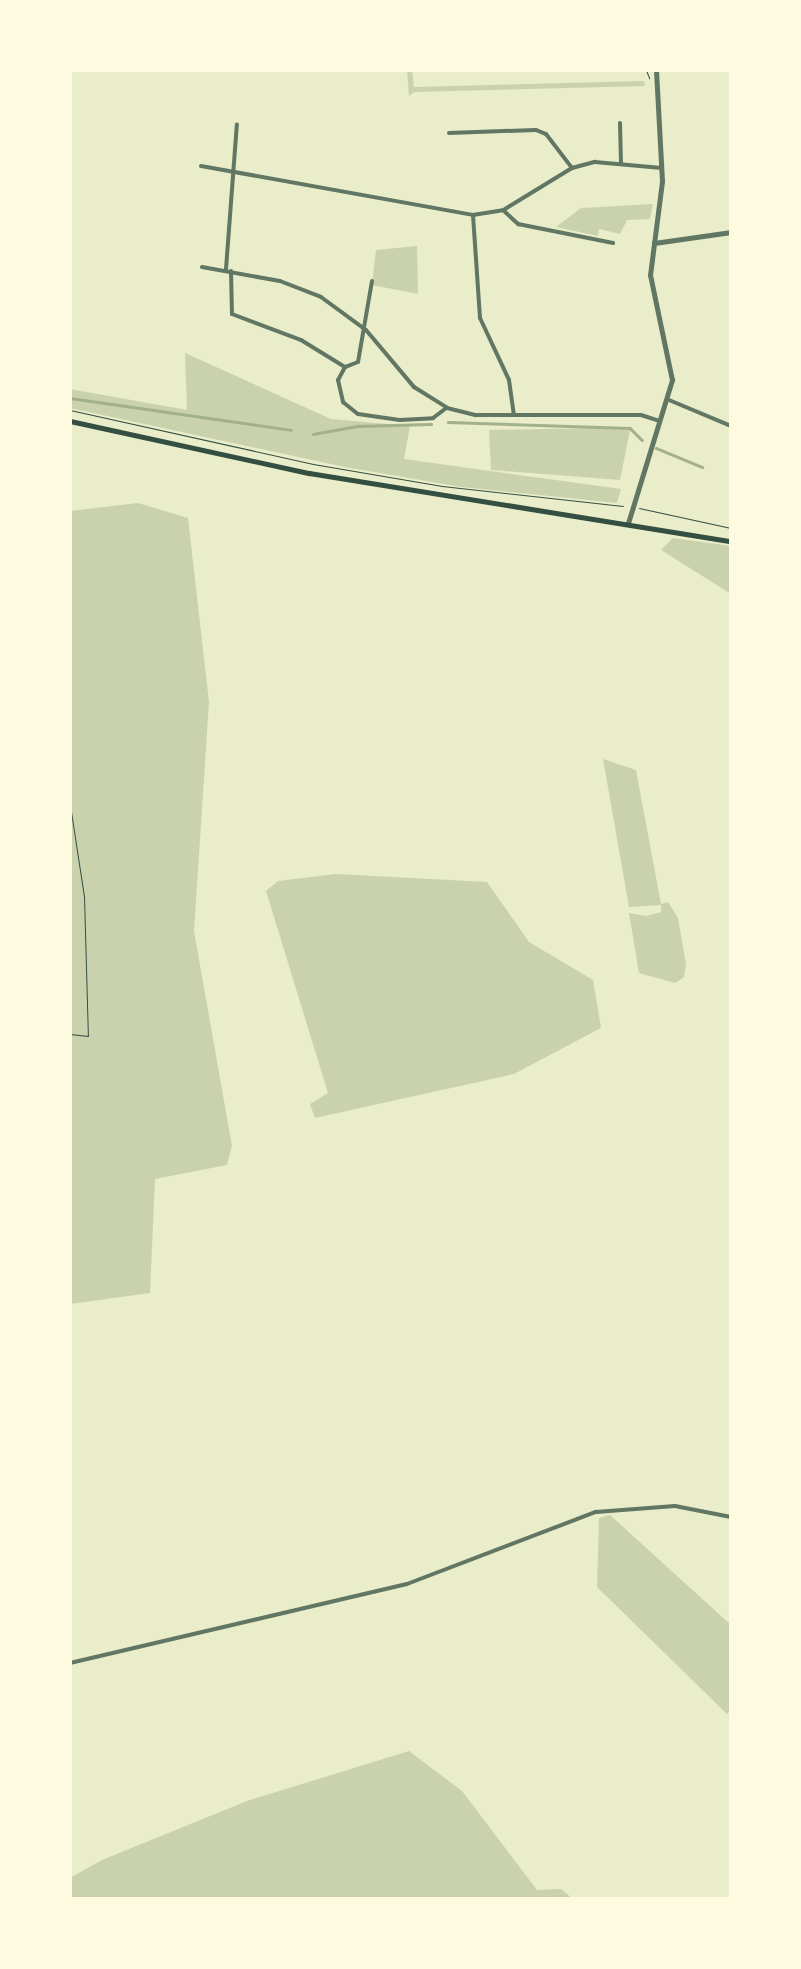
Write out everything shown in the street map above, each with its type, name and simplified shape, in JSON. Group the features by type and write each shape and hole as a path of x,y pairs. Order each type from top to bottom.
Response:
{"main road":[{"path":"70,421 309,473 731,541"}],"street":[{"path":"628,523 668,400 672,372 650,275 662,168 656,70"},
{"path":"620,123 621,163"},
{"path":"237,124 228,271 232,314 302,340 345,367"},
{"path":"449,133 536,130 546,134 572,168"},
{"path":"201,166 474,215 504,210 572,168 595,162 662,168"},
{"path":"504,210 518,224 613,243"},
{"path":"474,215 480,318 509,380 514,415"},
{"path":"654,244 731,232"},
{"path":"202,267 280,281 321,297 366,330 414,387 447,408 514,415 642,415 660,421"},
{"path":"372,281 358,362 345,367 338,380 338,394 358,414 422,421 447,408"},
{"path":"668,400 731,426"},
{"path":"70,1663 406,1584 596,1512 675,1506 731,1517"}],"path":[{"path":"70,410 442,486 621,505"},
{"path":"642,508 731,528"},
{"path":"70,805 84,896 88,1036 70,1034"}],"green space":[{"path":"407,70 412,70 414,87 644,81 645,86 414,92 409,96"},
{"path":"653,204 650,219 627,220 620,234 599,229 598,236 556,227 581,208"},
{"path":"417,246 418,294 372,285 376,250"},
{"path":"185,353 331,419 410,426 404,459 621,489 617,503 461,487 345,467 70,408 70,389 187,410"},
{"path":"489,430 630,430 620,480 491,470"},
{"path":"138,503 188,518 209,702 194,931 232,1146 227,1165 155,1179 150,1293 70,1304 70,511"},
{"path":"673,538 731,546 731,594 661,550"},
{"path":"603,759 636,770 661,904 668,902 678,918 686,964 684,977 675,983 639,973 629,913 646,916 661,912 661,905 629,907"},
{"path":"336,874 487,882 529,942 593,980 601,1028 514,1074 315,1118 310,1104 328,1093 266,891 278,881"},
{"path":"610,1515 731,1625 731,1710 727,1714 597,1587 599,1518"},
{"path":"409,1751 462,1791 537,1890 561,1889 573,1899 70,1899 70,1878 102,1860 247,1801"}],"waterway":[{"path":"70,398 291,430"},
{"path":"448,422 630,428 642,440"},
{"path":"313,434 358,426 431,424"},
{"path":"656,448 702,467"}]}
